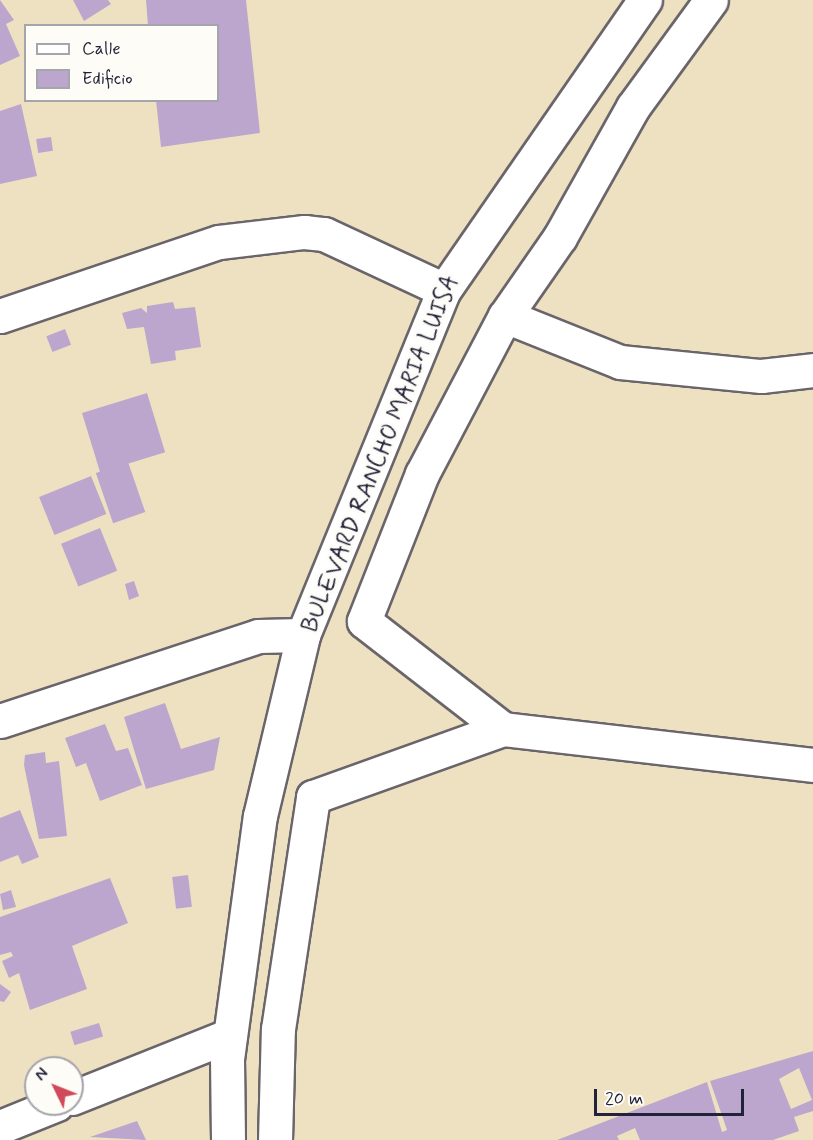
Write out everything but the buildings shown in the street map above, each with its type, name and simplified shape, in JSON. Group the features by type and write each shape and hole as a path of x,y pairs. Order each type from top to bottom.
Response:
{"street":[{"name":"BULEVARD RANCHO MARIA LUISA","path":"228,1140 230,1035 260,816 303,635 444,290 645,0"},
{"path":"503,729 364,621 422,474 505,316 560,237 633,107 711,0"},
{"path":"0,316 219,242 259,236 324,234 444,290"},
{"path":"505,316 620,362 761,376 813,370"},
{"path":"0,721 258,636 303,635"},
{"path":"275,1140 278,1029 313,796 503,729 813,765"},
{"path":"84,1093 230,1035"},
{"path":"0,1127 27,1116"}]}
